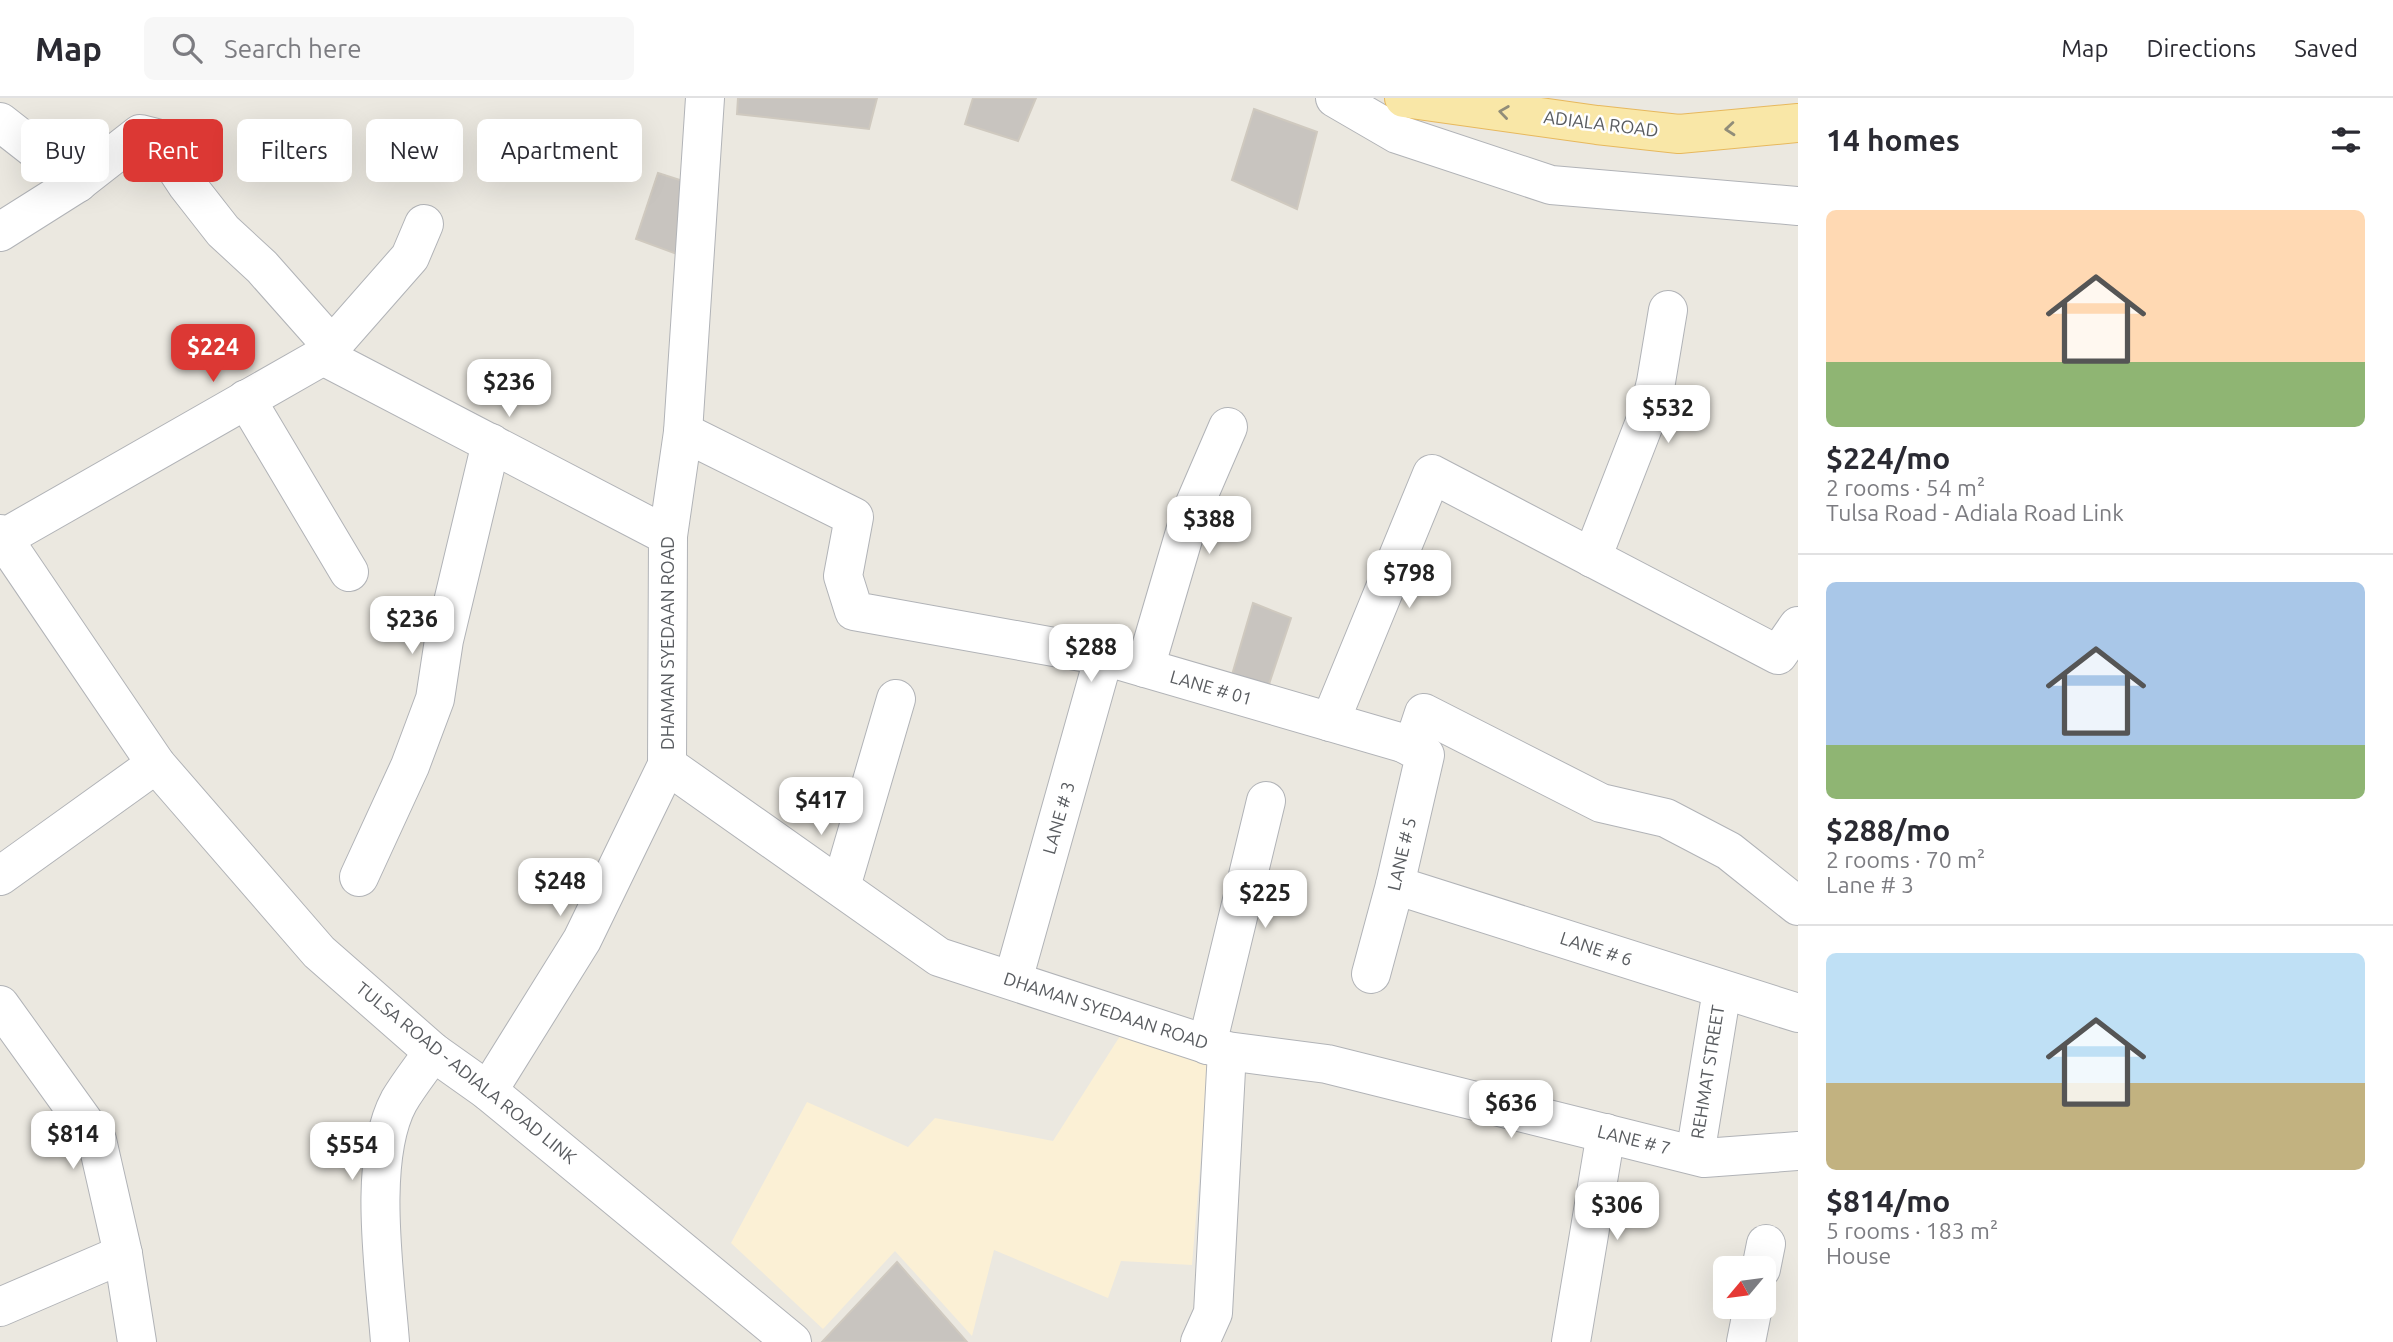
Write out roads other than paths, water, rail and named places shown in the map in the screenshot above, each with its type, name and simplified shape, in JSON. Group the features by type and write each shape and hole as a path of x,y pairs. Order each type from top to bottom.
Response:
{"main road":[{"name":"ADIALA ROAD","path":"1404,98 1679,134 1798,123"}],"street":[{"name":"DHAMAN SYEDAAN ROAD","path":"705,98 683,432 668,536 667,765 939,957 1217,1048 1213,1313 1200,1342"},
{"path":"1335,98 1397,134 1551,185 1798,206"},
{"path":"0,122 78,183"},
{"path":"0,232 78,183 140,134 156,138 187,185 223,231 262,267 327,351 491,443 668,536"},
{"path":"2,536 246,400 327,351 411,257 424,224"},
{"path":"1592,558 1648,414 1668,310"},
{"path":"246,400 349,572"},
{"path":"1145,668 1190,515 1228,427"},
{"name":"LANE # 01","path":"683,432 855,517 843,576 853,611 1104,656 1405,744"},
{"path":"359,877 410,766 435,699 444,640 491,443"},
{"path":"1330,722 1432,474 1778,655 1798,626"},
{"name":"TULSA ROAD - ADIALA ROAD LINK","path":"2,536 156,764 319,951 433,1052 488,1091 777,1338"},
{"name":"LANE # 3","path":"1013,980 1104,656"},
{"path":"841,887 896,699"},
{"path":"1405,744 1413,746 1424,713 1601,803 1666,818 1729,851 1798,906"},
{"name":"LANE # 5","path":"1371,974 1425,755 1405,744"},
{"path":"0,876 156,764"},
{"path":"488,1091 582,940 667,765"},
{"path":"1217,1048 1266,801"},
{"name":"LANE # 6","path":"1395,885 1798,1013"},
{"name":"REHMAT STREET","path":"1695,1155 1722,990"},
{"path":"0,1005 97,1140 123,1254 137,1342"},
{"name":"LANE # 7","path":"1217,1048 1327,1064 1704,1158 1798,1151"},
{"path":"390,1342 380,1208 385,1138 399,1102 433,1052"},
{"path":"1570,1342 1606,1133"},
{"path":"0,1307 123,1254"},
{"path":"1746,1342 1750,1320"}]}
